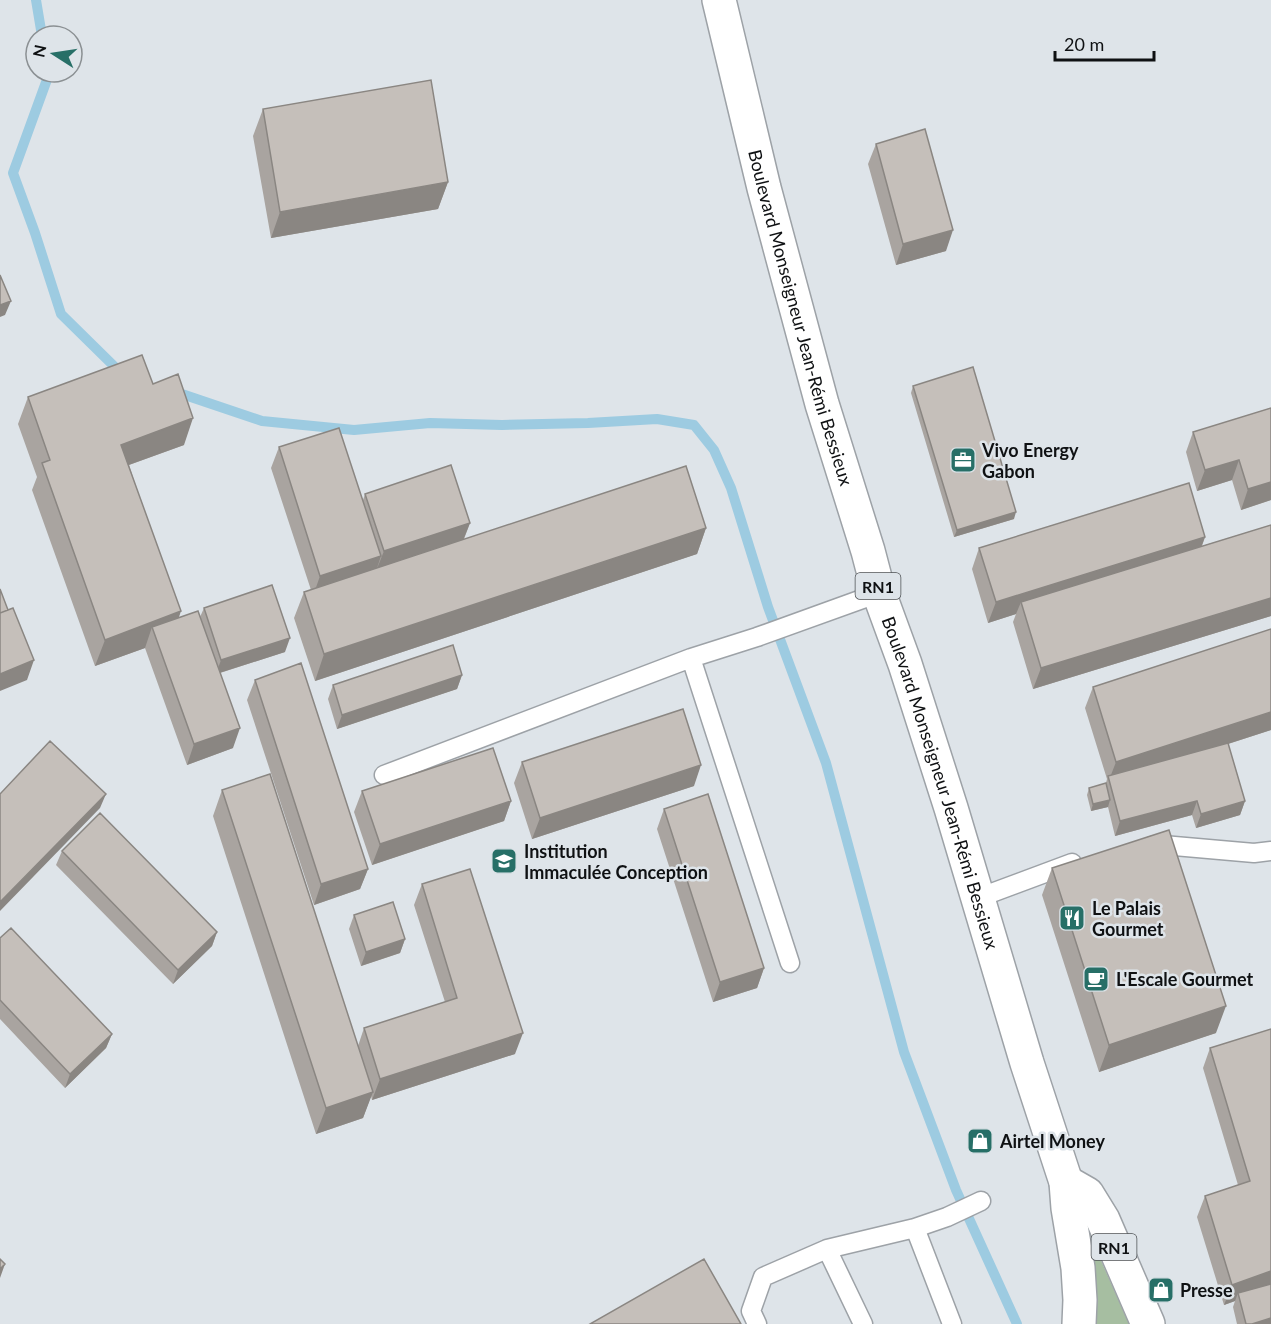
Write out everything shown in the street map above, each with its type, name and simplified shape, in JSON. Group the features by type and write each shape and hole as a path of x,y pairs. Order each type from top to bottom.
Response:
{"main road":[{"name":"Boulevard Monseigneur Jean-Rémi Bessieux","path":"719,0 764,188 826,416 879,593 951,808 1027,1062 1066,1182 1078,1268 1079,1324"},
{"name":"RN1","path":"1066,1182 1087,1194 1103,1220 1148,1324"}],"lane":[{"path":"384,775 692,658 879,593"},
{"path":"692,658 790,963"},
{"path":"1140,847 1163,845 1254,853 1271,851"},
{"path":"978,898 1089,858"},
{"path":"757,1324 751,1311 763,1277 827,1249 915,1228 947,1217 981,1201"},
{"path":"915,1228 952,1324"},
{"path":"827,1249 863,1324"}],"green space":[{"path":"1092,1240 1129,1324 1094,1324 1096,1290"}],"building":[{"path":"431,80 448,182 280,212 263,109"},
{"path":"925,129 953,230 903,244 876,144"},
{"path":"0,275 11,301 0,305"},
{"path":"142,355 153,384 178,374 193,418 121,445 181,611 105,640 42,463 50,460 28,397"},
{"path":"973,367 1016,512 957,530 913,386"},
{"path":"1271,408 1271,482 1248,489 1239,460 1205,470 1193,432"},
{"path":"339,428 381,556 320,576 279,447"},
{"path":"451,465 470,523 384,551 365,494"},
{"path":"686,466 706,528 324,654 304,592"},
{"path":"1189,483 1205,537 996,602 979,548"},
{"path":"1271,525 1271,598 1041,668 1021,602"},
{"path":"272,585 290,638 221,660 204,608"},
{"path":"0,589 8,610 0,613"},
{"path":"13,608 34,660 0,674 0,613"},
{"path":"198,611 240,728 194,744 152,627"},
{"path":"1271,629 1271,712 1116,762 1093,687"},
{"path":"453,645 462,675 342,715 333,685"},
{"path":"301,663 368,869 321,884 255,680"},
{"path":"683,709 701,765 540,818 522,762"},
{"path":"50,741 106,794 0,902 0,794"},
{"path":"1228,743 1245,801 1201,814 1197,801 1120,821 1108,776"},
{"path":"493,748 511,801 380,844 362,791"},
{"path":"270,774 373,1092 326,1108 222,790"},
{"path":"1106,783 1110,800 1093,804 1089,788"},
{"path":"708,794 764,968 720,982 664,809"},
{"path":"100,813 217,932 178,970 62,851"},
{"path":"1169,830 1226,1006 1109,1045 1052,868"},
{"path":"470,869 523,1033 380,1079 364,1028 457,998 422,884"},
{"path":"393,902 405,939 366,952 354,915"},
{"path":"11,928 112,1034 70,1074 0,1000 0,938"},
{"path":"1271,1029 1271,1271 1232,1285 1205,1196 1250,1181 1210,1048"},
{"path":"0,1259 5,1264 0,1269"},
{"path":"704,1259 741,1324 590,1324"},
{"path":"1271,1284 1271,1318 1246,1324 1238,1293"}],"waterway":[{"path":"36,0 40,24"},
{"path":"45,84 13,173 61,314 122,374"},
{"path":"173,391 262,421 354,430 430,423 502,425 657,419 694,425 714,450 731,488 768,607 826,763 904,1052 956,1190 1017,1324"}],"place":[{"name":"Vivo Energy Gabon","path":"963,460"},
{"name":"Institution Immaculée Conception","path":"504,861"},
{"name":"Le Palais Gourmet","path":"1072,918"},
{"name":"L'Escale Gourmet","path":"1096,979"},
{"name":"Airtel Money","path":"980,1141"},
{"name":"Presse","path":"1161,1290"}]}
